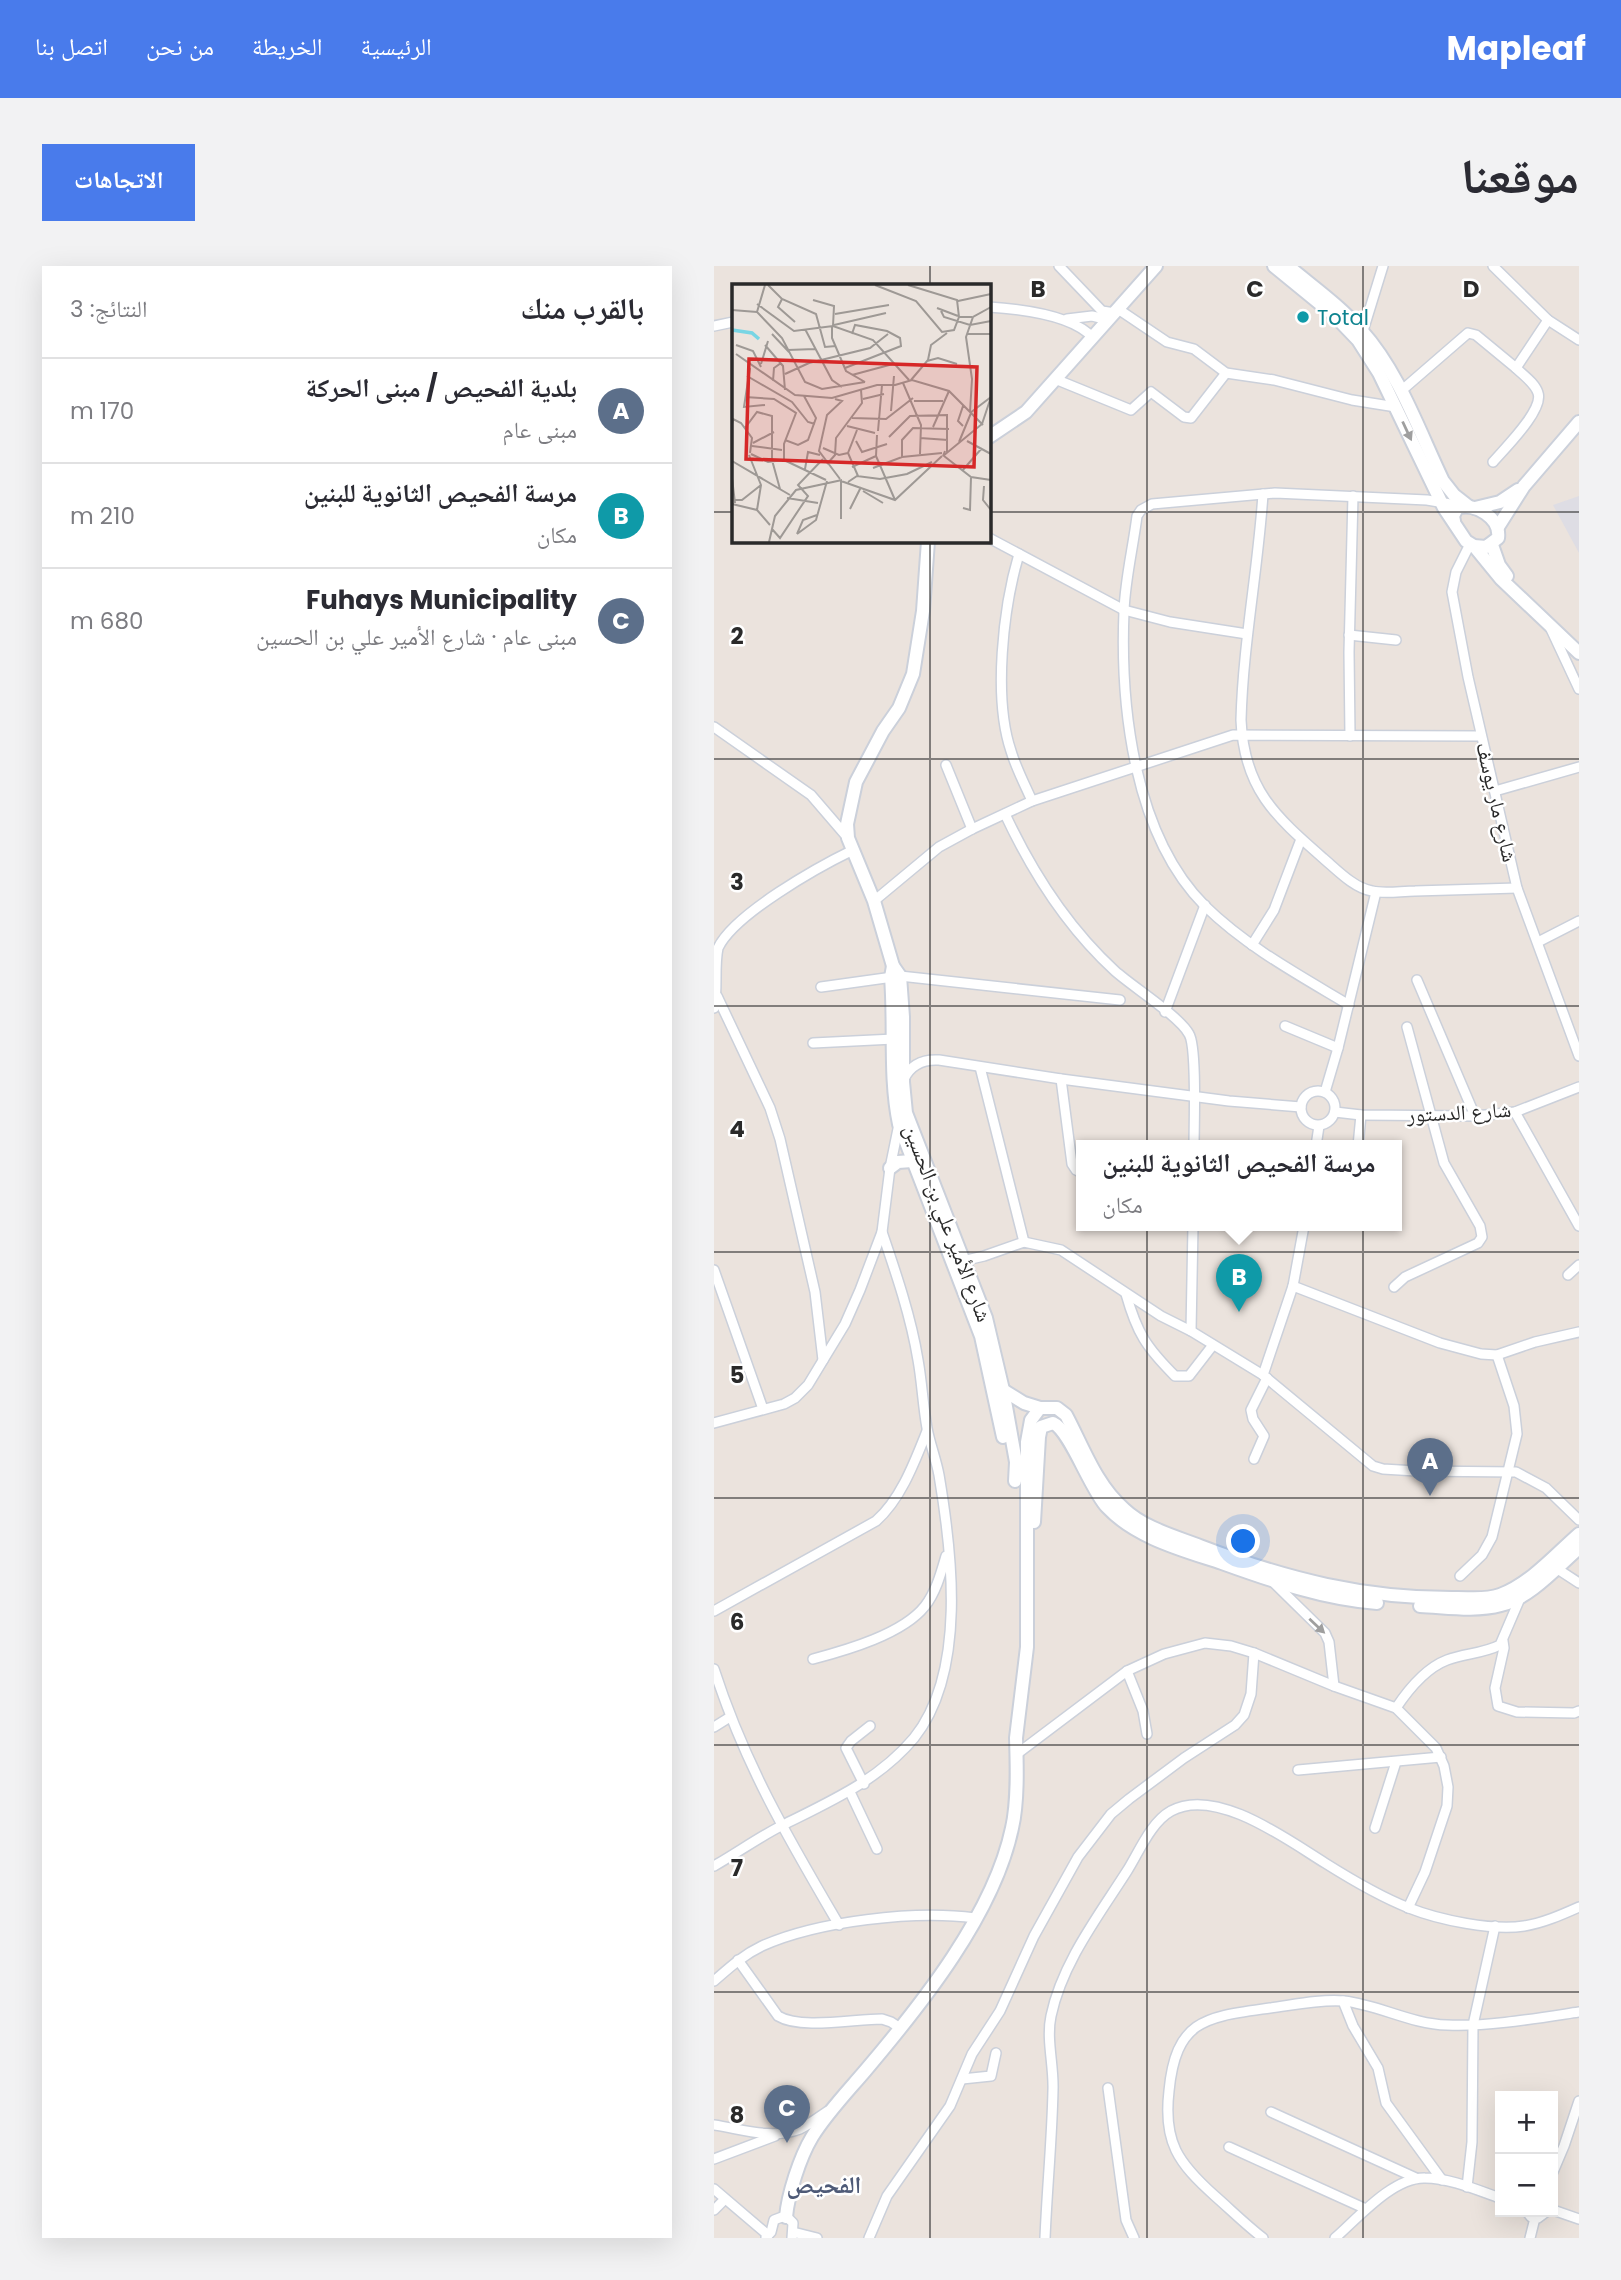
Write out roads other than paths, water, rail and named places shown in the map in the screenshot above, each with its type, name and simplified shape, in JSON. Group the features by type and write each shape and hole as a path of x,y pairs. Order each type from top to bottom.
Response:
{"street":[{"path":"1059,266 1102,310 1167,342 1194,349 1226,373 1274,380 1352,400 1396,407"},
{"path":"990,436 1026,412 1156,266"},
{"path":"1274,266 1334,315 1358,340 1379,373 1440,501 1454,521 1501,579 1579,653"},
{"path":"1288,266 1333,302 1363,331 1401,391 1443,481 1468,507"},
{"path":"1363,331 1383,266"},
{"path":"1493,266 1548,320 1579,340"},
{"path":"990,307 1067,319 1114,314"},
{"path":"1067,319 1093,338"},
{"path":"1516,368 1548,320"},
{"path":"714,326 732,322"},
{"path":"1401,391 1468,333 1475,335 1536,388 1538,402 1527,421 1493,462"},
{"path":"1055,379 1131,410 1151,392 1184,417 1191,418 1226,373"},
{"path":"1472,545 1480,548 1492,545 1498,538 1498,527 1524,486 1579,422"},
{"path":"1454,521 1454,511 1500,502 1524,486"},
{"path":"1349,1005 1252,945 1205,905 1174,865 1160,836 1140,788 1126,697 1124,610 1137,516 1141,510 1152,504 1263,494 1353,496 1440,501 1488,515 1498,527"},
{"path":"1263,494 1255,585 1247,634 1242,734 1258,788 1275,815 1352,881 1368,891 1517,888"},
{"path":"1350,736 1349,635 1353,496"},
{"path":"990,539 1124,610 1170,622 1247,634"},
{"name":"شارع الأمير علي بن الحسين","path":"928,542 923,611 913,674 907,691 856,782 848,810 851,844 874,901 895,973 903,1017 903,1118 912,1161 986,1318 1003,1390 1014,1452 1016,1481"},
{"name":"شارع مار يوسف","path":"1472,545 1456,572 1452,596 1481,736 1517,888 1579,1056"},
{"path":"1492,545 1499,565 1506,575 1579,642"},
{"path":"1019,554 1002,645 1004,714 1010,750 1032,801"},
{"path":"1549,626 1576,675 1579,688"},
{"path":"1349,635 1396,640"},
{"path":"714,727 811,795 851,844 789,885 727,934 718,948 715,960 714,1008"},
{"path":"874,901 939,847 972,828 1032,801 1233,734 1481,736"},
{"path":"946,765 972,828"},
{"path":"1495,791 1579,767"},
{"path":"1005,814 1028,861 1060,908 1111,968 1190,1034 1194,1140"},
{"path":"1252,945 1274,911 1301,839"},
{"path":"1325,1092 1376,892"},
{"path":"1165,1012 1205,905"},
{"path":"1538,942 1579,921"},
{"path":"821,987 895,973 1120,1000"},
{"name":"شارع الأمير علي بن الحسين","path":"786,2217 794,2180 811,2139 948,1964 1002,1865 1013,1827 1016,1738 1027,1647 1030,1515 1007,1454 981,1336 958,1262 903,1118 894,1102 895,973"},
{"path":"1417,980 1475,1116"},
{"path":"716,996 770,1108 780,1139 815,1292 823,1360"},
{"path":"1285,1026 1338,1048"},
{"path":"1394,1287 1405,1277 1478,1243 1482,1237 1480,1226 1444,1163 1406,1027"},
{"path":"813,1043 894,1039"},
{"path":"903,1082 915,1064 931,1060 1272,1106 1301,1107"},
{"path":"980,1066 1024,1242"},
{"path":"1061,1079 1072,1164 1076,1170"},
{"name":"شارع الدستور","path":"1335,1112 1361,1115 1475,1116 1515,1112 1579,1087"},
{"path":"1317,1091 1325,1092 1333,1100 1335,1112 1332,1119 1319,1126 1306,1121 1301,1107 1303,1099 1317,1091"},
{"path":"1515,1112 1579,1226"},
{"path":"1358,1140 1361,1115"},
{"path":"714,1423 784,1404 795,1398 808,1385 845,1324 882,1232 890,1168 903,1118"},
{"path":"1318,1140 1319,1126"},
{"path":"890,1168 898,1162 912,1161"},
{"path":"1191,1331 1192,1231"},
{"path":"1254,1459 1264,1436 1253,1419 1251,1410 1265,1377 1293,1286 1303,1231"},
{"path":"714,1866 780,1826 864,1784 901,1753 916,1735 927,1717 941,1683 949,1643 951,1601 939,1477 927,1431 918,1357 882,1232"},
{"path":"958,1262 1024,1242 1061,1250 1161,1316 1191,1331 1265,1377 1373,1466 1416,1471 1523,1474 1539,1483 1579,1520"},
{"path":"1568,1275 1579,1265"},
{"path":"714,1270 763,1409"},
{"path":"1293,1286 1440,1343 1481,1354 1497,1355 1535,1342 1579,1332"},
{"path":"1126,1294 1133,1321 1151,1351 1175,1376 1189,1376 1213,1345"},
{"path":"1460,1576 1488,1546 1517,1434 1517,1420 1497,1355"},
{"path":"1003,1390 1024,1403 1041,1408 1057,1408 1066,1415 1105,1487 1131,1516 1272,1580 1358,1601 1488,1607 1503,1605 1521,1595 1579,1548"},
{"path":"1030,1515 1029,1427 1034,1415 1041,1408"},
{"path":"1030,1515 1041,1427 1053,1423 1065,1432 1089,1481 1106,1506 1119,1518 1176,1548 1310,1583 1366,1594 1488,1598 1511,1590 1579,1534"},
{"path":"714,1611 876,1521 889,1508 899,1491 927,1431"},
{"path":"813,1659 876,1639 918,1613 933,1593 948,1551"},
{"path":"1556,1568 1579,1583"},
{"path":"1272,1580 1325,1633 1329,1642 1334,1686"},
{"path":"1396,1708 1409,1689 1437,1665 1447,1660 1486,1652 1500,1645 1521,1595"},
{"path":"1503,1639 1504,1647 1495,1688 1498,1706 1517,1712 1579,1711"},
{"path":"1017,1753 1127,1671 1164,1654 1205,1643 1231,1646 1254,1653 1396,1708 1430,1739 1441,1757 1447,1777 1447,1806 1425,1872 1409,1908"},
{"path":"869,2238 887,2196 950,2106 972,2054 1000,2011 1034,1936 1078,1857 1111,1814 1129,1798 1235,1725 1244,1715 1251,1694 1254,1653"},
{"path":"714,1669 730,1717 780,1826 839,1925"},
{"path":"1127,1671 1143,1711 1147,1734"},
{"path":"714,1727 730,1717"},
{"path":"864,1784 846,1748 870,1726"},
{"path":"1298,1770 1441,1757"},
{"path":"1375,1828 1396,1762"},
{"path":"850,1792 877,1849"},
{"path":"1045,2238 1053,2086 1052,2014 1081,1942 1164,1815 1179,1808 1202,1806 1249,1818 1303,1847 1346,1876 1409,1908 1454,1919 1495,1926 1522,1927 1579,1907"},
{"path":"714,1981 738,1960 764,1945 792,1936 839,1925 914,1916 975,1918"},
{"path":"1467,2187 1472,2142 1473,2025 1495,1926"},
{"path":"738,1960 778,2016 785,2020 803,2023 882,2019 891,2021 900,2028"},
{"path":"1343,2001 1353,2026 1378,2068 1386,2103 1442,2180"},
{"path":"1263,2238 1193,2177 1174,2151 1168,2126 1168,2099 1176,2054 1193,2029 1220,2015 1298,2004 1343,2001 1434,2024 1473,2025 1579,2012"},
{"path":"962,2079 988,2078 993,2073 996,2053"},
{"path":"1108,2088 1126,2220 1134,2238"},
{"path":"1558,2160 1579,2101"},
{"path":"714,2159 801,2128 837,2105"},
{"path":"1271,2112 1416,2178 1442,2180 1495,2195"},
{"path":"714,2125 751,2132 783,2133"},
{"path":"801,2128 811,2139"},
{"path":"1229,2147 1366,2209"},
{"path":"1335,2238 1366,2209 1398,2186 1416,2178"},
{"path":"714,2189 770,2236 774,2220 786,2217 793,2223 791,2235 817,2238"},
{"path":"714,2210 725,2199"},
{"path":"1558,2212 1579,2219"},
{"path":"1530,2238 1531,2217"}],"place":[{"name":"Total","path":"1303,317"},
{"name":"مرسة الفحيص الثانوية للبنين","path":"1239,1312"},
{"name":"بلدية الفحيص / مبنى الحركة","path":"1430,1496"},
{"name":"Fuhays Municipality","path":"787,2143"}],"district":[{"name":"الفحيص","path":"824,2184"}]}
